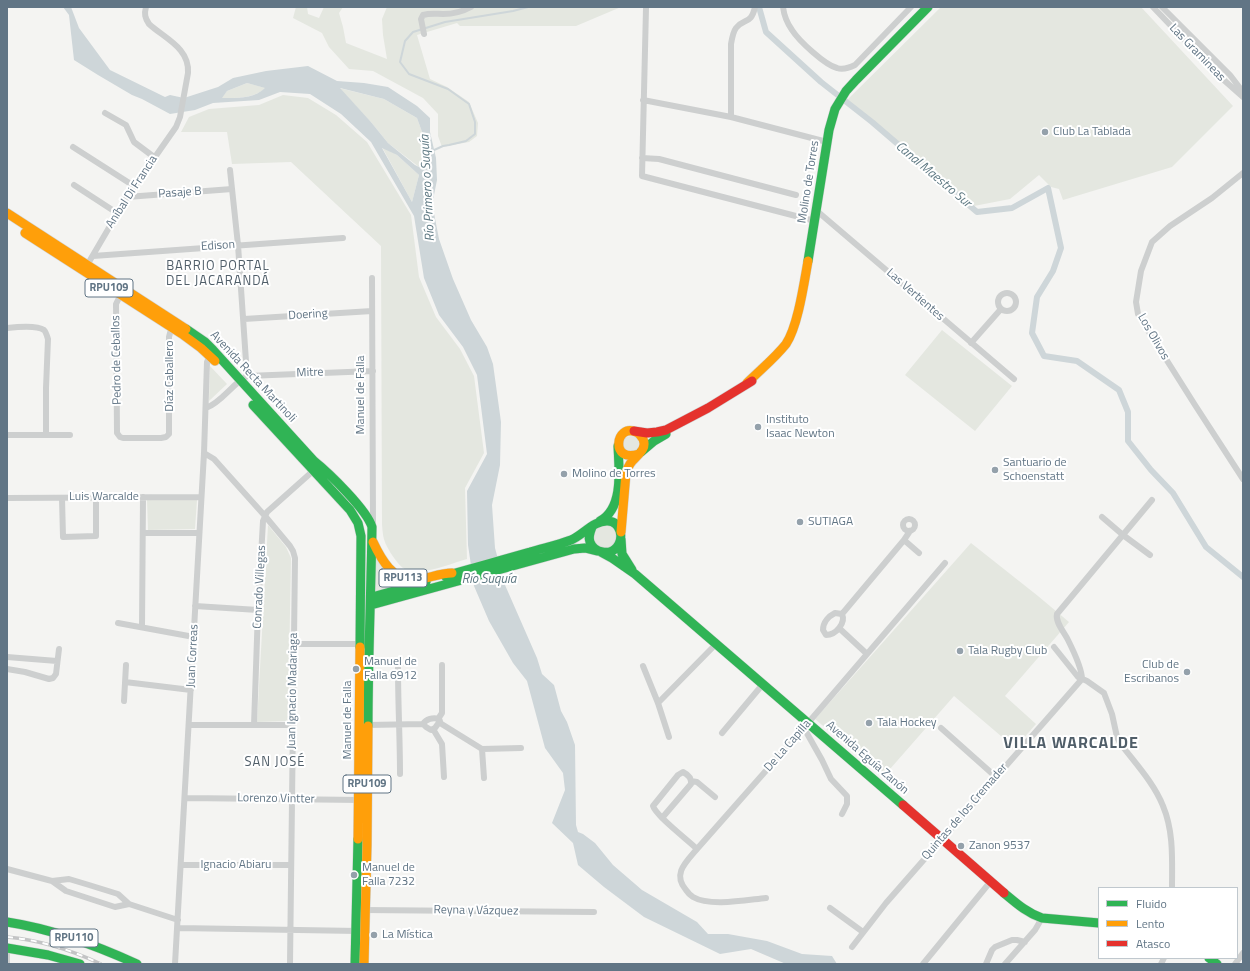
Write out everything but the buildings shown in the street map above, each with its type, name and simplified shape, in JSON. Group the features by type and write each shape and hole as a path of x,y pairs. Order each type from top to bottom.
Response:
{"main road":[{"name":"Molino de Torres","path":"621,535 621,518 626,474 631,462 658,438 702,413 755,379 772,364 790,344 796,330 799,315 799,305 817,211 827,142 833,113 846,91 864,72 870,63 927,7"},
{"name":"Avenida Recta Martinoli","path":"8,218 174,325 205,342 211,352 241,380 294,440 326,471 364,512"},
{"name":"Avenida Recta Martinoli","path":"241,380 313,471 350,510 359,524"},
{"name":"Molino de Torres","path":"634,431 651,434 662,432 671,429 700,411 708,408"},
{"path":"634,431 642,438 644,445 640,453 635,456 627,456 621,452 618,445 620,437 626,432 634,431"},
{"name":"RPU113","path":"529,557 579,536 609,515 616,504 618,486 618,445"},
{"name":"Manuel de Falla","path":"363,800 368,725 368,655 372,537 371,524 364,512"},
{"path":"600,552 593,548 590,541 589,534 595,524 605,520 612,522 617,526 621,535"},
{"name":"Manuel de Falla","path":"356,964 361,910 363,800 360,641 362,537 359,524"},
{"path":"359,524 363,527 366,538 370,601 360,641"},
{"name":"RPU113","path":"370,601 457,575 529,557 585,548 606,553 614,550 620,543 621,535"},
{"name":"Avenida Eguía Zanón","path":"621,535 622,554 635,574"},
{"name":"RPU113","path":"372,537 376,548 384,561 395,573 405,579 413,580 444,573 457,575"},
{"name":"Avenida Eguía Zanón","path":"600,552 635,574 763,684 806,725 943,839 1023,909 1042,918 1098,923"},
{"name":"RPU110","path":"7,922 33,926 61,934 97,946 137,964"},
{"name":"Manuel de Falla","path":"360,931 364,964"},
{"name":"RPU110","path":"7,948 39,953 80,964"}],"street":[{"name":"Aníbal Di Francia","path":"86,268 127,196 180,119 189,67 182,51 149,24 144,12 146,7"},
{"path":"424,33 421,25 423,15 435,13 455,13 471,7"},
{"path":"731,117 731,51 733,34 740,25 748,21 752,16 755,7"},
{"path":"783,7 789,26 802,42 832,66 844,69 851,68 855,65 911,7"},
{"name":"Las Gramineas","path":"1153,7 1217,74 1243,97"},
{"name":"Las Gramineas","path":"1162,7 1230,75 1243,92"},
{"path":"646,8 642,176 815,221"},
{"path":"643,100 731,117 827,142"},
{"path":"105,113 126,125 134,142 154,157"},
{"path":"73,147 134,186"},
{"path":"642,158 658,159 796,195"},
{"path":"206,408 214,404 241,380 244,319 230,170"},
{"name":"Los Olivos","path":"1243,173 1212,198 1180,219 1156,238 1149,249 1141,271 1136,302 1138,314 1142,321 1194,405 1243,478"},
{"path":"74,185 117,213"},
{"name":"Pasaje B","path":"127,196 232,189"},
{"name":"Las Vertientes","path":"817,211 1014,380"},
{"name":"Edison","path":"93,256 343,238"},
{"name":"Manuel de Falla","path":"372,278 374,503 372,537"},
{"name":"Pedro de Ceballos","path":"122,292 116,304 118,433 120,437 123,438 161,438 166,437 169,431"},
{"path":"971,343 1001,309"},
{"name":"Doering","path":"244,319 372,311"},
{"name":"Díaz Caballero","path":"169,431 169,337 174,325"},
{"path":"7,328 39,328 44,330 47,334 46,435"},
{"name":"Juan Correas","path":"175,964 204,453 207,362 211,352"},
{"name":"Mitre","path":"241,380 373,370"},
{"path":"7,435 70,435"},
{"name":"Juan Ignacio Madariaga","path":"204,453 214,459 294,551 290,964"},
{"path":"265,516 313,471"},
{"path":"62,498 63,537 96,536 96,497"},
{"path":"142,627 143,497"},
{"name":"Luis Warcalde","path":"7,498 201,497"},
{"path":"1082,679 1081,670 1056,619 1056,614 1152,500"},
{"path":"364,512 371,508 374,503"},
{"name":"Conrado Villegas","path":"254,725 258,610 263,521 265,516"},
{"path":"1102,517 1150,555"},
{"path":"842,614 832,614 824,623 822,630 826,634 829,635 839,628 843,619 842,614 910,531"},
{"path":"143,533 199,532"},
{"path":"904,540 919,553"},
{"name":"De La Capilla","path":"766,898 716,902 701,900 691,896 682,885 679,878 681,870 697,848 806,725 945,562"},
{"path":"195,606 258,610"},
{"path":"118,623 194,637"},
{"path":"839,628 867,654"},
{"path":"294,644 360,641"},
{"path":"658,703 716,644"},
{"path":"1054,647 1074,673 1104,693 1112,714 1117,737 1120,743 1151,783 1164,806 1172,846 1172,887"},
{"path":"7,669 25,672 49,680 56,674 59,649"},
{"path":"7,657 58,662"},
{"path":"124,701 126,665"},
{"path":"433,729 439,721 442,713 442,665"},
{"path":"643,666 658,703 669,737"},
{"path":"398,668 400,774"},
{"name":"Quintas de los Cremader","path":"852,947 886,903 1082,679"},
{"path":"125,682 191,690"},
{"path":"722,733 763,684"},
{"path":"368,725 423,724 434,718 482,750 521,748"},
{"path":"189,724 292,725"},
{"path":"423,724 429,729 433,729"},
{"path":"806,725 830,778 847,796 847,804 842,814"},
{"path":"941,728 996,777"},
{"path":"433,729 442,744 444,777"},
{"path":"482,750 484,778"},
{"path":"662,818 691,784 687,774 683,772 678,775 653,806 654,810 662,818 697,848"},
{"path":"691,781 697,782 716,797"},
{"name":"Lorenzo Vintter","path":"185,798 363,800"},
{"name":"Ignacio Abiaru","path":"181,865 291,865"},
{"path":"7,869 52,881 66,891 115,907 129,904"},
{"path":"52,881 69,879 89,885 118,894 129,904 178,920"},
{"path":"923,964 991,881"},
{"path":"830,908 863,932"},
{"name":"Reyna y Vázquez","path":"361,910 594,912"},
{"path":"1005,964 1035,930 1042,918"},
{"path":"178,928 360,931"},
{"path":"986,964 992,950 995,947 1012,940 1025,942"},
{"path":"7,948 7,964"},
{"path":"1235,964 1243,953"}],"shaded area":[{"path":"296,7 307,7 308,14 319,18 324,7 343,7 339,13 346,43 387,59 382,19 387,7 621,7 576,26 460,26 457,23 417,35 430,79 447,87 469,102 478,123 477,136 469,142 442,147 438,136 438,114 423,98 373,71 349,69 329,47 322,33 293,18"},
{"name":"Club La Tablada","path":"941,7 1141,7 1233,106 1172,167 1063,200 1059,189 1051,187 1039,175 1010,199 974,206 914,158 847,100"},
{"path":"247,83 266,88 261,92 250,96 239,98 221,98 227,91"},
{"path":"339,88 384,99 417,118 426,143 419,167 388,143 371,122"},
{"path":"283,95 308,98 336,115 367,142 411,215 419,277 436,317 460,349 474,376 484,453 465,488 467,559 429,570 407,570 395,560 384,540 382,524 381,246 291,162 232,164 227,132 181,132 189,117 209,109 259,105"},
{"path":"382,147 397,155 419,175 412,202"},
{"path":"942,330 1012,386 975,431 905,375"},
{"path":"210,366 227,384 209,401"},
{"path":"628,436 634,436 639,441 637,450 634,452 628,452 623,447 623,441"},
{"path":"147,500 197,500 195,529 148,530"},
{"path":"605,524 613,528 617,536 613,544 605,548 597,544 593,536 597,528"},
{"path":"268,525 286,547 291,558 288,721 257,722"},
{"name":"Tala Rugby Club","path":"971,543 1069,622 1005,696 1036,724 1015,748 954,696 883,777 815,719"},
{"path":"375,554 404,583 375,593"}],"water":[{"name":"Río Suquía","path":"63,7 71,7 79,28 110,70 165,97 170,95 184,98 218,87 233,78 266,71 308,66 337,81 388,87 417,106 430,118 430,132 436,158 437,180 433,208 439,239 453,279 471,320 487,347 493,364 501,422 500,465 492,505 495,548 505,585 537,658 542,674 554,685 561,711 567,722 575,745 576,825 578,832 595,843 613,865 642,890 697,922 708,934 728,934 767,941 802,954 832,956 837,964 786,964 751,949 720,954 644,917 578,865 573,843 552,823 565,790 563,773 545,748 527,681 513,663 489,621 474,586 468,545 467,491 487,454 477,375 463,347 439,315 424,278 414,216 371,142 341,114 310,94 280,92 259,100 213,103 195,110 170,114 132,95 74,60 69,15","holes":["247,83 265,88 261,92 251,96 222,98 227,91","340,88 384,99 417,118 426,143 419,167 388,143","382,148 397,155 419,175 412,202"]}],"waterway":[{"name":"Río Primero o Suquía","path":"432,151 443,146 466,141 475,134 475,122 469,104 448,89 409,74 400,62 405,41 413,32 445,22 513,11 528,7"},
{"name":"Canal Maestro Sur","path":"759,7 766,32 821,82 872,122 977,212 1012,208 1048,188 1061,248 1053,271 1037,297 1032,333 1044,356 1077,361 1119,390 1128,412 1128,441 1151,470 1173,493 1206,547 1243,577"}],"railway":[{"path":"7,937 19,938 55,946 101,964"}],"traffic: fast":[{"path":"808,261 829,130 835,109 846,91 856,80 928,7"},
{"path":"186,329 205,342 213,350 314,461 347,492 369,520 372,527 368,726"},
{"path":"253,405 350,510 358,523 361,536 360,647"},
{"path":"641,452 654,441 666,434"},
{"path":"600,521 608,515 617,498 619,476 618,446"},
{"path":"445,576 566,542 575,538 593,525 603,521 612,522 618,527 621,535 617,547 610,552 602,552 595,549 589,540 592,527"},
{"path":"621,539 622,554 632,570"},
{"path":"371,605 574,549 585,548 597,551"},
{"path":"601,552 635,574 903,805"},
{"path":"372,597 426,582"},
{"path":"355,964 358,839"},
{"path":"1004,893 1027,911 1042,918 1098,923"},
{"path":"7,922 74,938 137,964"},
{"path":"7,948 48,955 80,964"},
{"path":"1210,959 1217,964"}],"traffic: slow":[{"path":"7,213 186,329"},
{"path":"25,233 182,334 215,361"},
{"path":"747,383 786,344 794,327 808,261"},
{"path":"621,532 626,473 628,467 640,453 644,446 643,439 637,432 629,431 624,433 620,438 619,443 623,454 630,456 639,454"},
{"path":"373,542 384,562 400,577 415,580 452,573"},
{"path":"358,839 360,647"},
{"path":"364,964 368,726"}],"traffic: jam":[{"path":"634,431 647,433 666,430 708,408 752,381"},
{"path":"903,805 1004,893"}],"place":[{"name":"Club La Tablada","path":"1045,132"},
{"name":"Instituto Isaac Newton","path":"758,427"},
{"name":"Santuario de Schoenstatt","path":"995,470"},
{"name":"Molino de Torres","path":"564,474"},
{"name":"SUTIAGA","path":"800,522"},
{"name":"Tala Rugby Club","path":"960,651"},
{"name":"Manuel de Falla 6912","path":"356,669"},
{"name":"Club de Escribanos","path":"1187,672"},
{"name":"Tala Hockey","path":"869,723"},
{"name":"Zanon 9537","path":"961,846"},
{"name":"Manuel de Falla 7232","path":"354,875"},
{"name":"La Mística","path":"374,935"}],"district":[{"name":"BARRIO PORTAL DEL JACARANDÁ","path":"218,274"},
{"name":"VILLA WARCALDE","path":"1071,744"},
{"name":"SAN JOSÉ","path":"275,763"}]}
